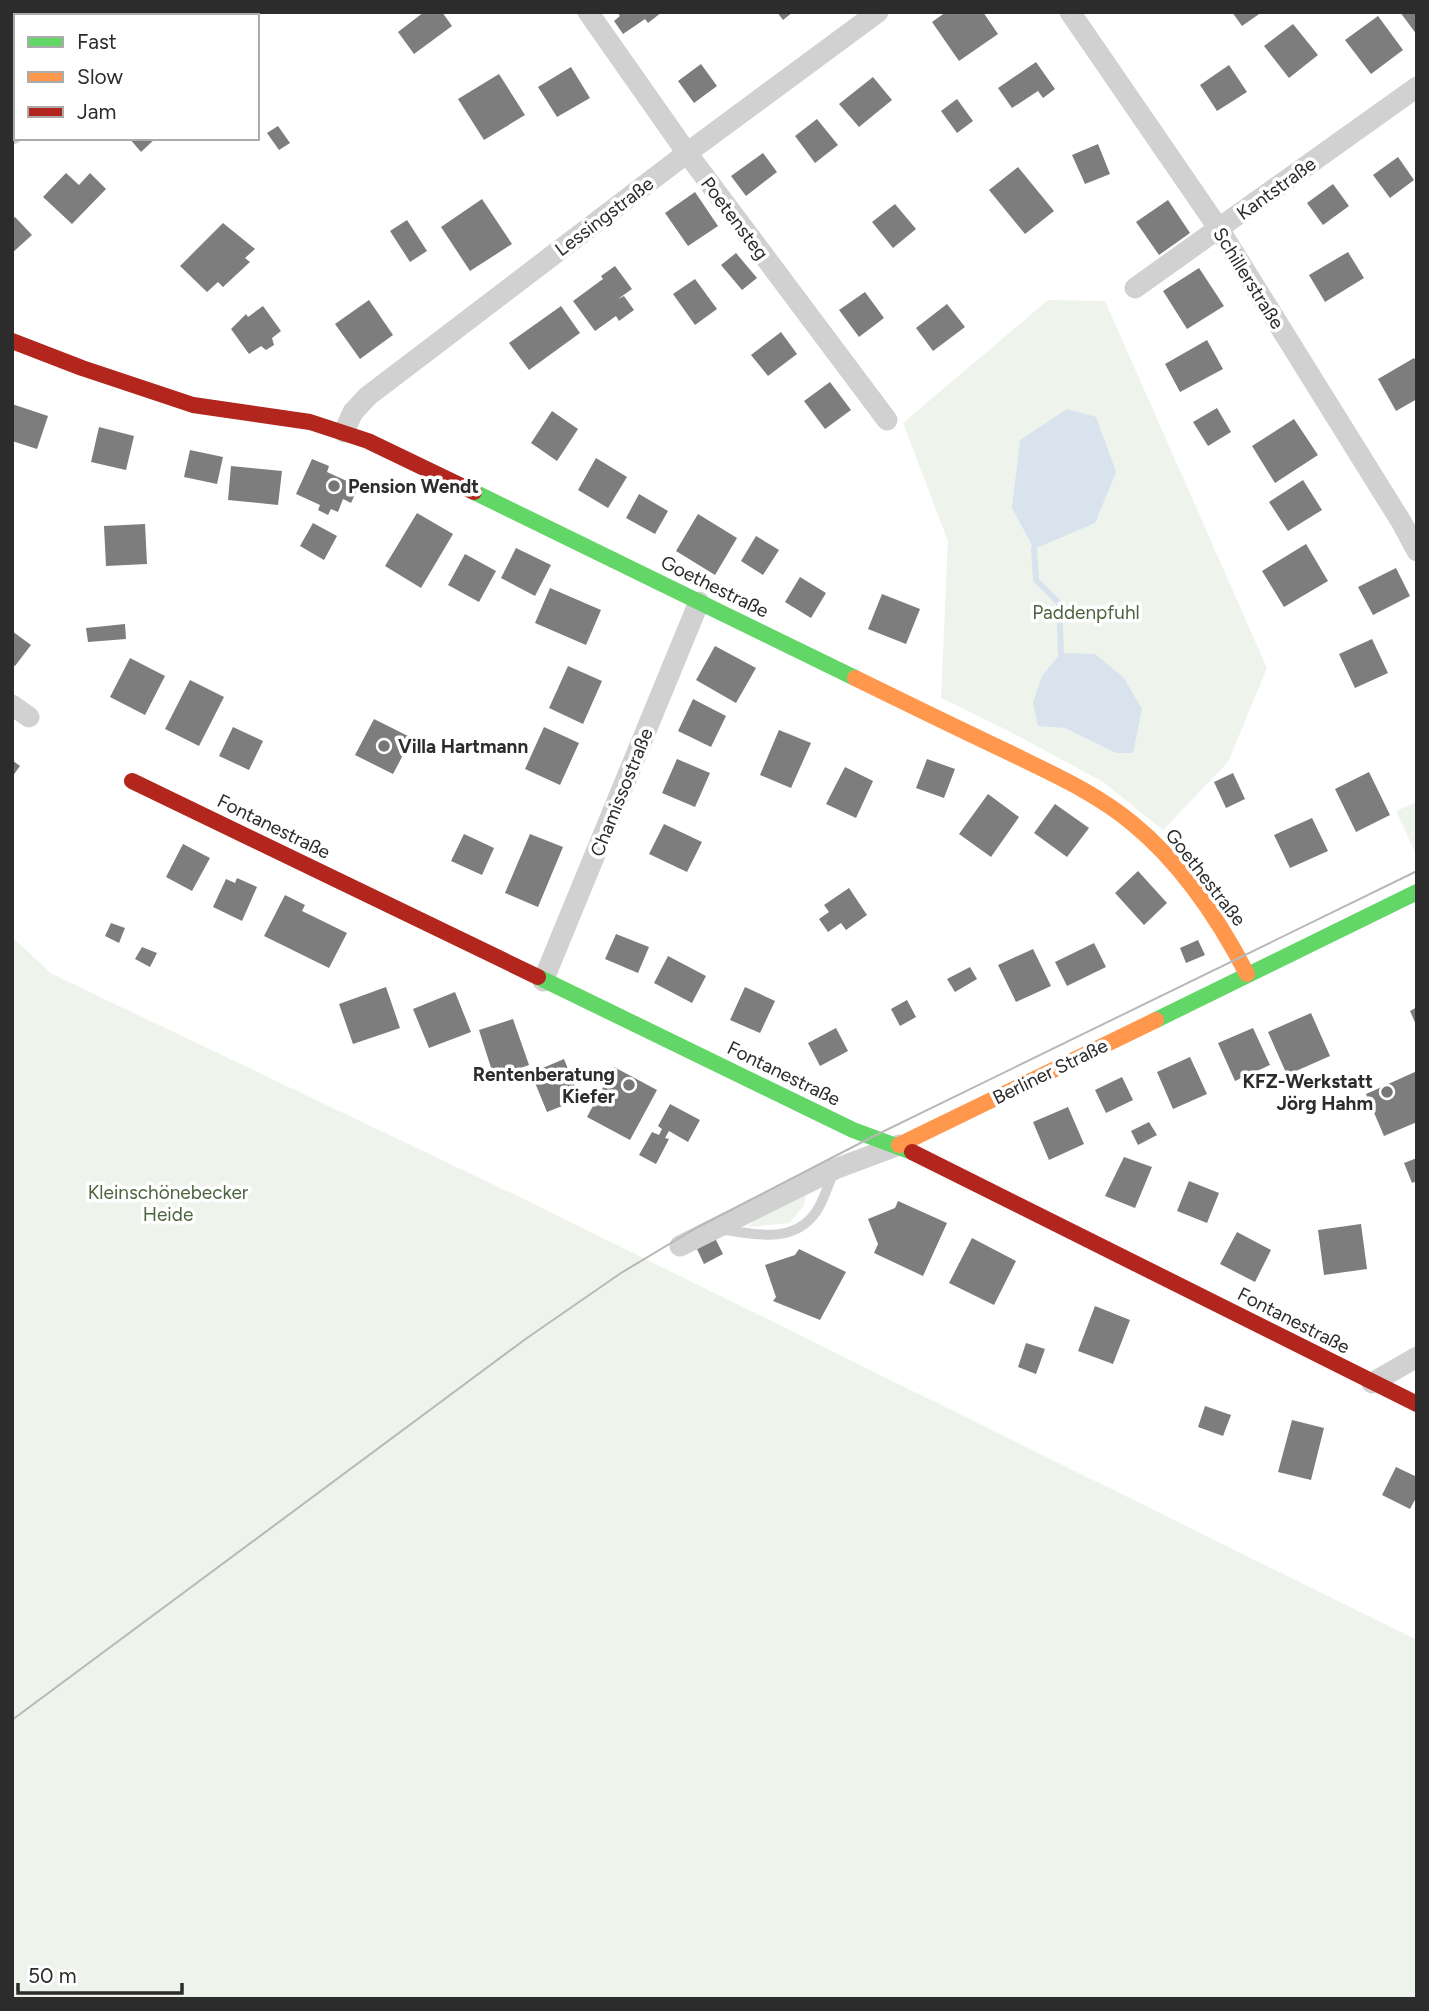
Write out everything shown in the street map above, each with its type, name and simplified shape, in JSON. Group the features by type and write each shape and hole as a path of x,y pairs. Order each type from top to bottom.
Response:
{"street":[{"name":"Poetensteg","path":"588,12 687,153 887,420"},
{"name":"Lessingstraße","path":"344,432 353,412 368,396 687,153 878,12"},
{"name":"Schillerstraße","path":"1070,12 1219,229 1417,551"},
{"name":"Kantstraße","path":"1135,288 1417,86"},
{"name":"Goethestraße","path":"12,341 84,369 193,405 310,422 368,441 1071,783 1110,807 1145,834 1222,928 1247,974"},
{"name":"Chamissostraße","path":"543,981 699,602"},
{"name":"Fontanestraße","path":"132,781 853,1130 900,1145 1417,1404"},
{"name":"Berliner Straße","path":"680,1246 835,1169 900,1145 1417,892"},
{"path":"1372,1383 1417,1357"}],"lane":[{"path":"714,1228 766,1237 793,1231 816,1212 835,1169"}],"green space":[{"name":"Paddenpfuhl","path":"1048,300 1105,301 1267,668 1228,762 1163,830 1103,782 941,698 948,541 903,423"},
{"path":"1417,802 1417,851 1415,852 1396,811"},
{"name":"Kleinschönebecker Heide","path":"12,937 52,974 534,1204 1417,1640 1417,1999 12,1999"},
{"path":"806,1196 803,1207 789,1223 747,1227 772,1206"}],"shaded area":[{"path":"1067,409 1096,417 1116,472 1095,523 1034,549 1012,508 1020,440"},
{"path":"1061,653 1095,654 1124,678 1142,709 1133,753 1116,753 1065,728 1038,726 1033,703 1042,676"}],"building":[{"path":"12,12 17,12 19,14 14,14 14,60"},
{"path":"424,12 442,12 452,26 414,54 398,32"},
{"path":"617,12 662,12 648,23 645,19 623,34 614,21 620,16"},
{"path":"777,12 793,12 783,20"},
{"path":"946,12 983,12 998,34 959,61 932,22"},
{"path":"1232,12 1262,12 1242,26"},
{"path":"1400,12 1417,12 1417,35"},
{"path":"1378,16 1403,50 1371,74 1345,40"},
{"path":"1293,24 1318,55 1289,78 1264,46"},
{"path":"1036,62 1055,89 1043,98 1038,91 1012,108 998,88"},
{"path":"701,64 717,86 694,103 678,81"},
{"path":"1229,65 1247,92 1217,111 1200,85"},
{"path":"571,67 590,98 557,117 538,87"},
{"path":"499,74 525,115 484,140 458,99"},
{"path":"873,77 892,100 859,127 839,104"},
{"path":"957,99 973,121 957,133 941,111"},
{"path":"817,119 838,145 815,163 795,136"},
{"path":"278,126 290,143 279,150 267,133"},
{"path":"131,140 154,140 141,152"},
{"path":"1098,144 1110,174 1085,184 1072,155"},
{"path":"763,153 777,172 746,196 731,176"},
{"path":"1398,157 1414,180 1390,198 1373,175"},
{"path":"1018,167 1054,211 1025,234 989,190"},
{"path":"66,173 79,185 90,173 106,189 72,224 43,197"},
{"path":"1333,184 1349,206 1323,225 1307,203"},
{"path":"695,192 718,226 688,246 665,213"},
{"path":"482,199 512,244 470,271 441,227"},
{"path":"1168,200 1190,233 1159,255 1136,222"},
{"path":"895,204 916,229 893,248 872,222"},
{"path":"15,217 32,235 12,253 12,219"},
{"path":"407,220 427,251 410,262 390,231"},
{"path":"223,223 255,249 245,258 250,262 223,287 218,282 207,292 180,266"},
{"path":"1348,252 1364,278 1325,302 1309,275"},
{"path":"736,253 757,278 742,290 721,265"},
{"path":"615,266 632,289 618,299 624,296 634,310 619,321 616,316 595,331 573,301 603,279 601,276"},
{"path":"1199,268 1224,306 1187,329 1163,291"},
{"path":"695,279 717,309 695,325 673,294"},
{"path":"865,292 884,318 859,337 839,310"},
{"path":"369,300 393,335 360,359 335,324"},
{"path":"947,304 965,327 933,351 916,328"},
{"path":"263,306 281,331 272,338 274,345 266,350 261,346 249,354 231,329 246,314 248,317"},
{"path":"561,306 580,333 529,370 509,343"},
{"path":"781,332 797,354 768,376 751,355"},
{"path":"1207,340 1223,369 1180,392 1165,364"},
{"path":"1414,358 1417,362 1417,399 1396,411 1378,379"},
{"path":"830,382 851,410 825,429 804,401"},
{"path":"12,404 48,416 37,449 12,441"},
{"path":"1217,408 1231,432 1208,446 1193,422"},
{"path":"552,411 578,429 557,461 531,443"},
{"path":"1294,419 1318,455 1275,483 1252,446"},
{"path":"99,427 134,436 126,470 91,462"},
{"path":"190,450 223,457 217,484 184,477"},
{"path":"596,458 627,477 608,508 578,490"},
{"path":"312,459 329,466 327,472 349,482 348,486 357,490 351,503 343,499 338,512 331,509 328,515 318,510 320,505 296,494"},
{"path":"231,466 282,471 278,505 228,500"},
{"path":"1303,480 1322,510 1288,531 1269,502"},
{"path":"639,494 668,511 655,534 626,518"},
{"path":"417,513 453,534 421,588 385,566"},
{"path":"698,514 737,538 715,575 676,551"},
{"path":"313,523 337,536 324,560 300,546"},
{"path":"145,524 147,564 106,566 104,526"},
{"path":"756,536 779,550 763,575 741,561"},
{"path":"1306,544 1328,581 1284,607 1262,571"},
{"path":"516,548 551,565 535,596 501,578"},
{"path":"465,554 496,571 479,602 448,585"},
{"path":"1396,568 1410,596 1373,615 1358,587"},
{"path":"800,577 826,593 811,618 785,602"},
{"path":"550,588 601,610 586,645 535,623"},
{"path":"882,594 920,609 906,644 868,629"},
{"path":"125,624 126,639 88,642 86,628"},
{"path":"12,631 31,645 15,666 12,664"},
{"path":"1372,639 1388,673 1355,688 1339,654"},
{"path":"715,646 756,668 736,703 696,680"},
{"path":"130,658 165,676 145,715 110,697"},
{"path":"568,666 602,681 583,724 549,708"},
{"path":"190,680 224,697 199,746 165,729"},
{"path":"693,699 726,716 711,747 678,731"},
{"name":"Villa Hartmann","path":"374,719 412,738 393,774 355,755"},
{"path":"233,727 263,741 249,770 219,756"},
{"path":"544,727 579,743 560,785 525,769"},
{"path":"779,730 811,743 791,788 760,775"},
{"path":"677,759 710,773 695,807 662,793"},
{"path":"927,759 955,769 944,798 916,788"},
{"path":"12,760 20,766 12,777"},
{"path":"845,767 873,781 856,818 826,804"},
{"path":"1369,772 1390,815 1356,832 1335,789"},
{"path":"1233,773 1245,799 1226,808 1214,782"},
{"path":"988,794 1019,817 991,857 959,834"},
{"path":"1055,804 1089,828 1067,857 1034,833"},
{"path":"1312,818 1328,851 1290,868 1274,835"},
{"path":"664,824 702,842 687,872 649,854"},
{"path":"464,834 494,848 482,875 451,861"},
{"path":"530,834 563,847 538,907 505,893"},
{"path":"183,844 210,858 192,891 166,877"},
{"path":"1138,871 1167,903 1144,925 1115,893"},
{"path":"237,878 257,887 242,921 213,907 226,879 235,883"},
{"path":"849,888 867,915 846,930 841,923 828,932 819,919 829,912 824,905"},
{"path":"285,895 305,905 302,911 347,933 329,968 264,936"},
{"path":"111,923 125,928 119,943 105,936"},
{"path":"616,934 649,947 638,973 605,959"},
{"path":"1198,940 1205,955 1186,963 1180,948"},
{"path":"1094,943 1106,967 1067,986 1055,962"},
{"path":"142,947 157,953 150,967 135,959"},
{"path":"1033,949 1051,986 1016,1002 998,965"},
{"path":"668,956 706,976 692,1003 654,983"},
{"path":"970,967 977,979 955,992 947,979"},
{"path":"386,987 400,1028 353,1044 339,1004"},
{"path":"745,987 775,1001 760,1033 730,1020"},
{"path":"455,992 471,1032 429,1048 413,1009"},
{"path":"907,1000 916,1017 900,1026 891,1009"},
{"path":"1417,1007 1417,1027 1410,1011"},
{"path":"1311,1013 1330,1056 1287,1075 1268,1032"},
{"path":"513,1019 529,1065 494,1077 479,1030"},
{"path":"836,1028 848,1051 820,1066 808,1043"},
{"path":"1253,1028 1270,1065 1235,1081 1218,1043"},
{"path":"1190,1057 1207,1094 1173,1109 1157,1072"},
{"path":"564,1059 580,1099 547,1112 531,1073"},
{"path":"614,1067 657,1090 630,1140 587,1117"},
{"path":"1417,1071 1417,1122 1384,1136 1366,1094"},
{"path":"1122,1077 1133,1100 1106,1113 1095,1090"},
{"path":"670,1104 700,1120 688,1142 669,1131 665,1138 669,1139 656,1164 639,1155 652,1132 659,1135 662,1129 658,1126"},
{"path":"1068,1107 1084,1144 1049,1160 1033,1122"},
{"path":"1149,1122 1157,1135 1138,1145 1131,1131"},
{"path":"1124,1157 1152,1167 1135,1208 1105,1196"},
{"path":"1417,1158 1417,1181 1412,1183 1404,1163"},
{"path":"1189,1181 1219,1193 1207,1223 1177,1211"},
{"path":"898,1201 947,1223 923,1276 874,1253 878,1244 868,1219 895,1208"},
{"path":"1361,1224 1367,1269 1324,1275 1318,1230"},
{"path":"1237,1232 1271,1250 1255,1282 1220,1264"},
{"path":"715,1238 723,1254 704,1264 696,1247"},
{"path":"972,1238 1016,1261 994,1305 949,1283"},
{"path":"799,1249 846,1272 820,1320 773,1301 776,1297 765,1265 795,1255"},
{"path":"1095,1306 1130,1320 1113,1364 1078,1351"},
{"path":"1026,1343 1045,1349 1036,1374 1018,1367"},
{"path":"1205,1406 1231,1415 1223,1436 1198,1427"},
{"path":"1292,1420 1324,1428 1311,1480 1278,1472"},
{"path":"1396,1467 1417,1477 1417,1496 1410,1509 1382,1495"}],"waterway":[{"path":"1034,549 1036,580 1059,603 1061,653"}],"tram line":[{"path":"12,1720 527,1338 621,1273 696,1228 872,1137 1417,871"}],"traffic: fast":[{"path":"474,492 855,678"},
{"path":"1156,1020 1417,892"},
{"path":"538,977 853,1130 912,1152"}],"traffic: slow":[{"path":"855,678 1088,792 1118,812 1167,856 1197,892 1224,932 1247,974"},
{"path":"899,1145 1156,1020"}],"traffic: jam":[{"path":"12,341 82,368 193,405 310,422 368,441 474,492"},
{"path":"132,781 538,977"},
{"path":"912,1152 1417,1404"}],"place":[{"name":"Pension Wendt","path":"334,486"},
{"name":"Villa Hartmann","path":"384,746"},
{"name":"Rentenberatung Kiefer","path":"629,1085"},
{"name":"KFZ-Werkstatt Jörg Hahm","path":"1387,1092"}]}
